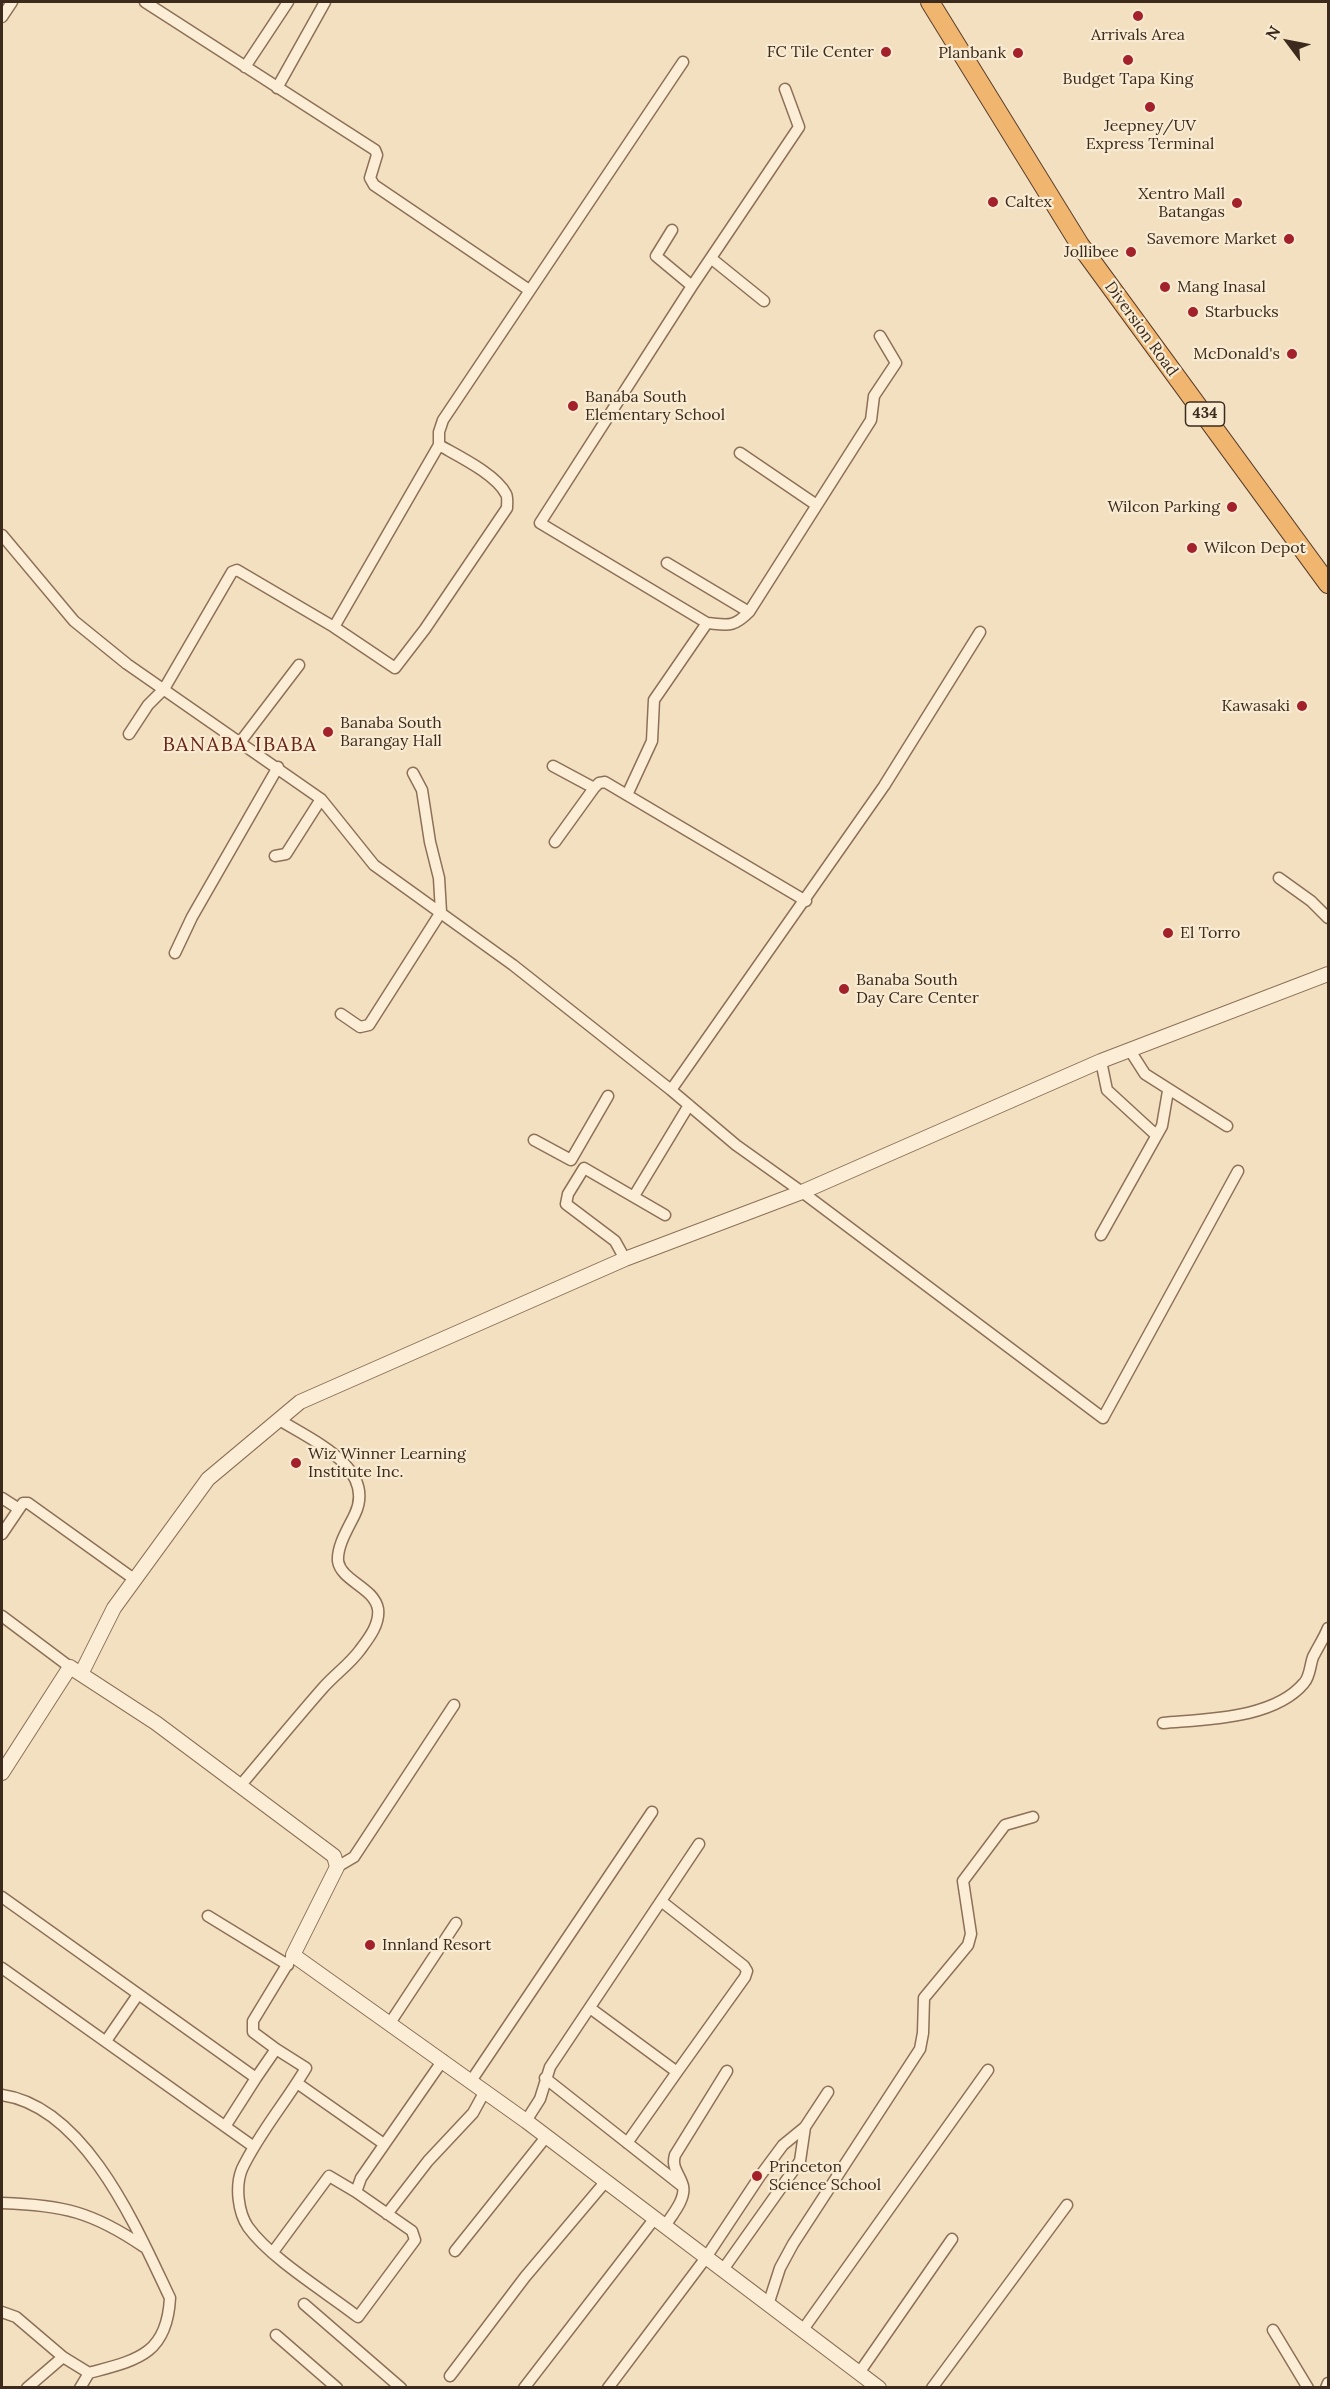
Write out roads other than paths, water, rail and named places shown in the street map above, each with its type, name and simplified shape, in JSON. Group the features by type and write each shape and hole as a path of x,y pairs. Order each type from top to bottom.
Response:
{"highway":[{"name":"Diversion Road","path":"930,2 1080,245 1329,584"}],"street":[{"path":"2,17 12,2"},
{"path":"145,2 375,150 377,155 370,178 374,185 529,290"},
{"path":"245,67 288,2"},
{"path":"277,88 325,2"},
{"path":"334,627 439,445 439,432 443,420 683,62"},
{"path":"785,89 800,127 692,286 540,523 707,623 729,625 738,623 749,612 815,504 871,420 874,396 896,363 880,336"},
{"path":"672,230 656,256 692,286"},
{"path":"712,259 764,301"},
{"path":"129,734 148,705 164,689 232,572 237,570 334,627 395,668 499,524 507,508 507,495 475,465 439,445"},
{"path":"740,453 815,504"},
{"path":"2,535 74,621 164,689 278,766 321,799 374,865 441,912 671,1090 736,1145 802,1192 1103,1419 1238,1171"},
{"path":"667,563 749,612"},
{"path":"627,795 652,741 654,700 707,623"},
{"path":"671,1090 806,901 884,786 980,632"},
{"path":"241,741 298,665"},
{"path":"175,953 192,917 278,766"},
{"path":"553,766 594,788"},
{"path":"341,1014 360,1027 369,1025 441,912 439,878 430,842 422,790 413,773"},
{"path":"555,842 594,788 599,783 605,782 806,901"},
{"path":"275,856 286,854 321,799"},
{"path":"1279,878 1311,901 1329,918"},
{"path":"2,1773 75,1671 134,1579 208,1479 300,1402 625,1260 802,1192 1129,1049 1329,974"},
{"path":"1129,1049 1145,1074 1227,1126"},
{"path":"1101,1061 1107,1090 1156,1135"},
{"path":"1101,1235 1166,1117 1168,1090"},
{"path":"571,1160 608,1096"},
{"path":"633,1196 689,1105"},
{"path":"534,1140 665,1215"},
{"path":"584,1168 568,1194 566,1204 615,1240 625,1260"},
{"path":"240,1786 324,1687 359,1652 378,1620 378,1607 368,1592 343,1570 338,1560 342,1541 358,1507 357,1479 345,1462 278,1419"},
{"path":"2,1498 19,1509"},
{"path":"2,1533 23,1503 31,1504 134,1579"},
{"path":"2,1616 75,1671 156,1723 334,1856 338,1867"},
{"path":"1163,1723 1220,1718 1271,1706 1289,1697 1306,1682 1313,1658 1329,1628"},
{"path":"273,2253 329,2176 412,2231 415,2240 358,2317 273,2253 247,2225 241,2210 238,2191 241,2172 254,2147 306,2068 253,2032 253,2021 290,1960 338,1867 354,1857 453,1705"},
{"path":"471,2081 652,1812"},
{"path":"768,2305 780,2268 793,2244 920,2049 924,1998 968,1945 971,1934 962,1888 966,1875 1005,1825 1033,1817"},
{"path":"526,2121 540,2099 545,2078 699,1844"},
{"path":"2,1897 137,1996 256,2078"},
{"path":"627,2143 747,1971 744,1965 661,1901"},
{"path":"208,1916 290,1960 390,2023 443,2060 879,2388"},
{"path":"390,2023 456,1923"},
{"path":"2,1968 254,2147"},
{"path":"106,2041 137,1996"},
{"path":"590,2008 677,2072"},
{"path":"226,2125 276,2049"},
{"path":"356,2192 361,2178 443,2060"},
{"path":"802,2331 988,2070"},
{"path":"524,2388 682,2198 683,2187 675,2169 675,2155 727,2071"},
{"path":"545,2078 683,2187"},
{"path":"297,2084 384,2144"},
{"path":"387,2214 441,2146 472,2113 485,2091"},
{"path":"608,2388 705,2259 783,2145 805,2127 828,2092"},
{"path":"2,2094 22,2097 56,2118 115,2190 170,2298 169,2316 158,2343 144,2356 89,2373 80,2388"},
{"path":"722,2271 800,2161 805,2127"},
{"path":"455,2251 546,2137"},
{"path":"450,2376 525,2277 606,2181"},
{"path":"2,2203 41,2204 80,2213 111,2224 147,2250"},
{"path":"932,2388 1067,2205"},
{"path":"859,2373 952,2239"},
{"path":"304,2304 400,2388"},
{"path":"2,2312 16,2317 63,2356 89,2373"},
{"path":"1273,2330 1308,2388"},
{"path":"276,2335 337,2388"},
{"path":"27,2388 63,2356"},
{"path":"1326,2388 1329,2383"}],"place":[{"name":"Arrivals Area","path":"1138,16"},
{"name":"FC Tile Center","path":"886,52"},
{"name":"Planbank","path":"1018,53"},
{"name":"Budget Tapa King","path":"1128,60"},
{"name":"Jeepney/UV Express Terminal","path":"1150,107"},
{"name":"Caltex","path":"993,202"},
{"name":"Xentro Mall Batangas","path":"1237,203"},
{"name":"Savemore Market","path":"1289,239"},
{"name":"Jollibee","path":"1131,252"},
{"name":"Mang Inasal","path":"1165,287"},
{"name":"Starbucks","path":"1193,312"},
{"name":"McDonald's","path":"1292,354"},
{"name":"Banaba South Elementary School","path":"573,406"},
{"name":"Wilcon Parking","path":"1232,507"},
{"name":"Wilcon Depot","path":"1192,548"},
{"name":"Kawasaki","path":"1302,706"},
{"name":"Banaba South Barangay Hall","path":"328,732"},
{"name":"El Torro","path":"1168,933"},
{"name":"Banaba South Day Care Center","path":"844,989"},
{"name":"Wiz Winner Learning Institute Inc.","path":"296,1463"},
{"name":"Innland Resort","path":"370,1945"},
{"name":"Princeton Science School","path":"757,2176"}],"district":[{"name":"BANABA IBABA","path":"240,745"}]}
